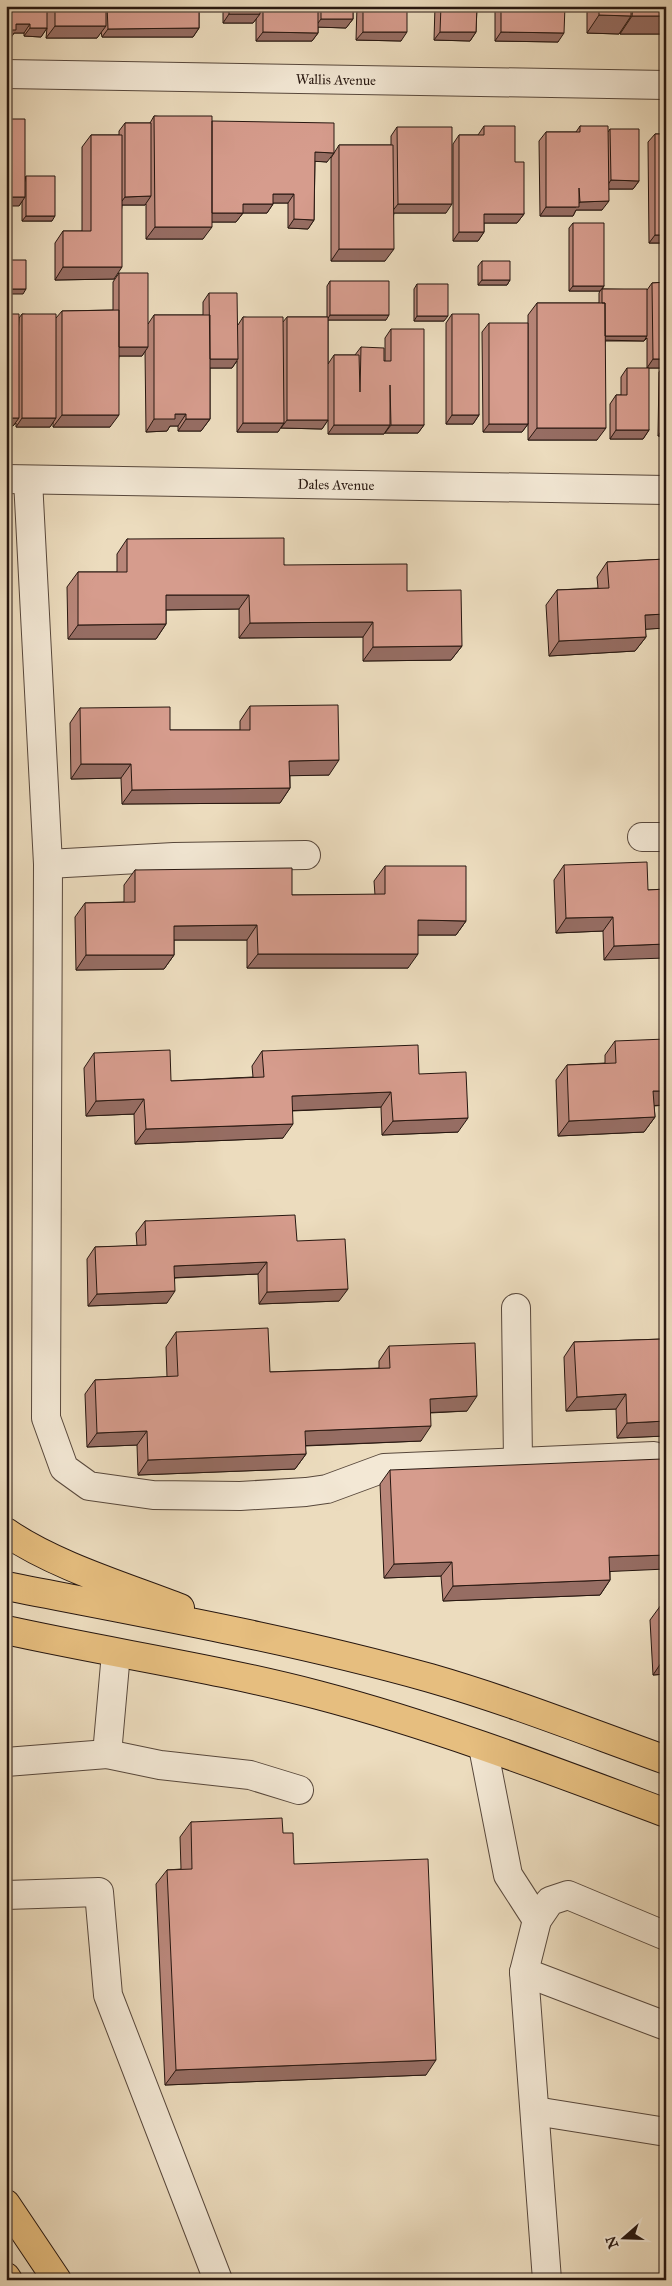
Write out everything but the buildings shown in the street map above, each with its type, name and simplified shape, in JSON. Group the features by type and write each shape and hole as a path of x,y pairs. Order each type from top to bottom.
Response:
{"highway":[{"path":"6,1532 32,1548 58,1560 242,1632"},
{"path":"6,1586 242,1632 311,1647 430,1678 536,1713 666,1760"},
{"path":"6,1630 317,1695 374,1710 483,1746 666,1813"},
{"path":"6,2204 57,2280"}],"street":[{"name":"Wallis Avenue","path":"6,74 666,85"},
{"name":"Dales Avenue","path":"17,480 666,490"},
{"path":"17,480 48,864 46,1418 64,1468 89,1486 153,1495 240,1496 327,1489 384,1468 654,1456 666,1465"},
{"path":"48,864 174,856 306,855"},
{"path":"516,1308 518,1461"},
{"path":"107,1754 116,1653"},
{"path":"483,1746 508,1875 537,1920"},
{"path":"6,1762 107,1754 177,1768 250,1775 298,1790"},
{"path":"6,1895 99,1892 108,1995 218,2280"},
{"path":"547,2280 524,1972 537,1920 550,1901 568,1895 666,1936"},
{"path":"524,1972 666,2026"},
{"path":"535,2111 666,2132"}]}
